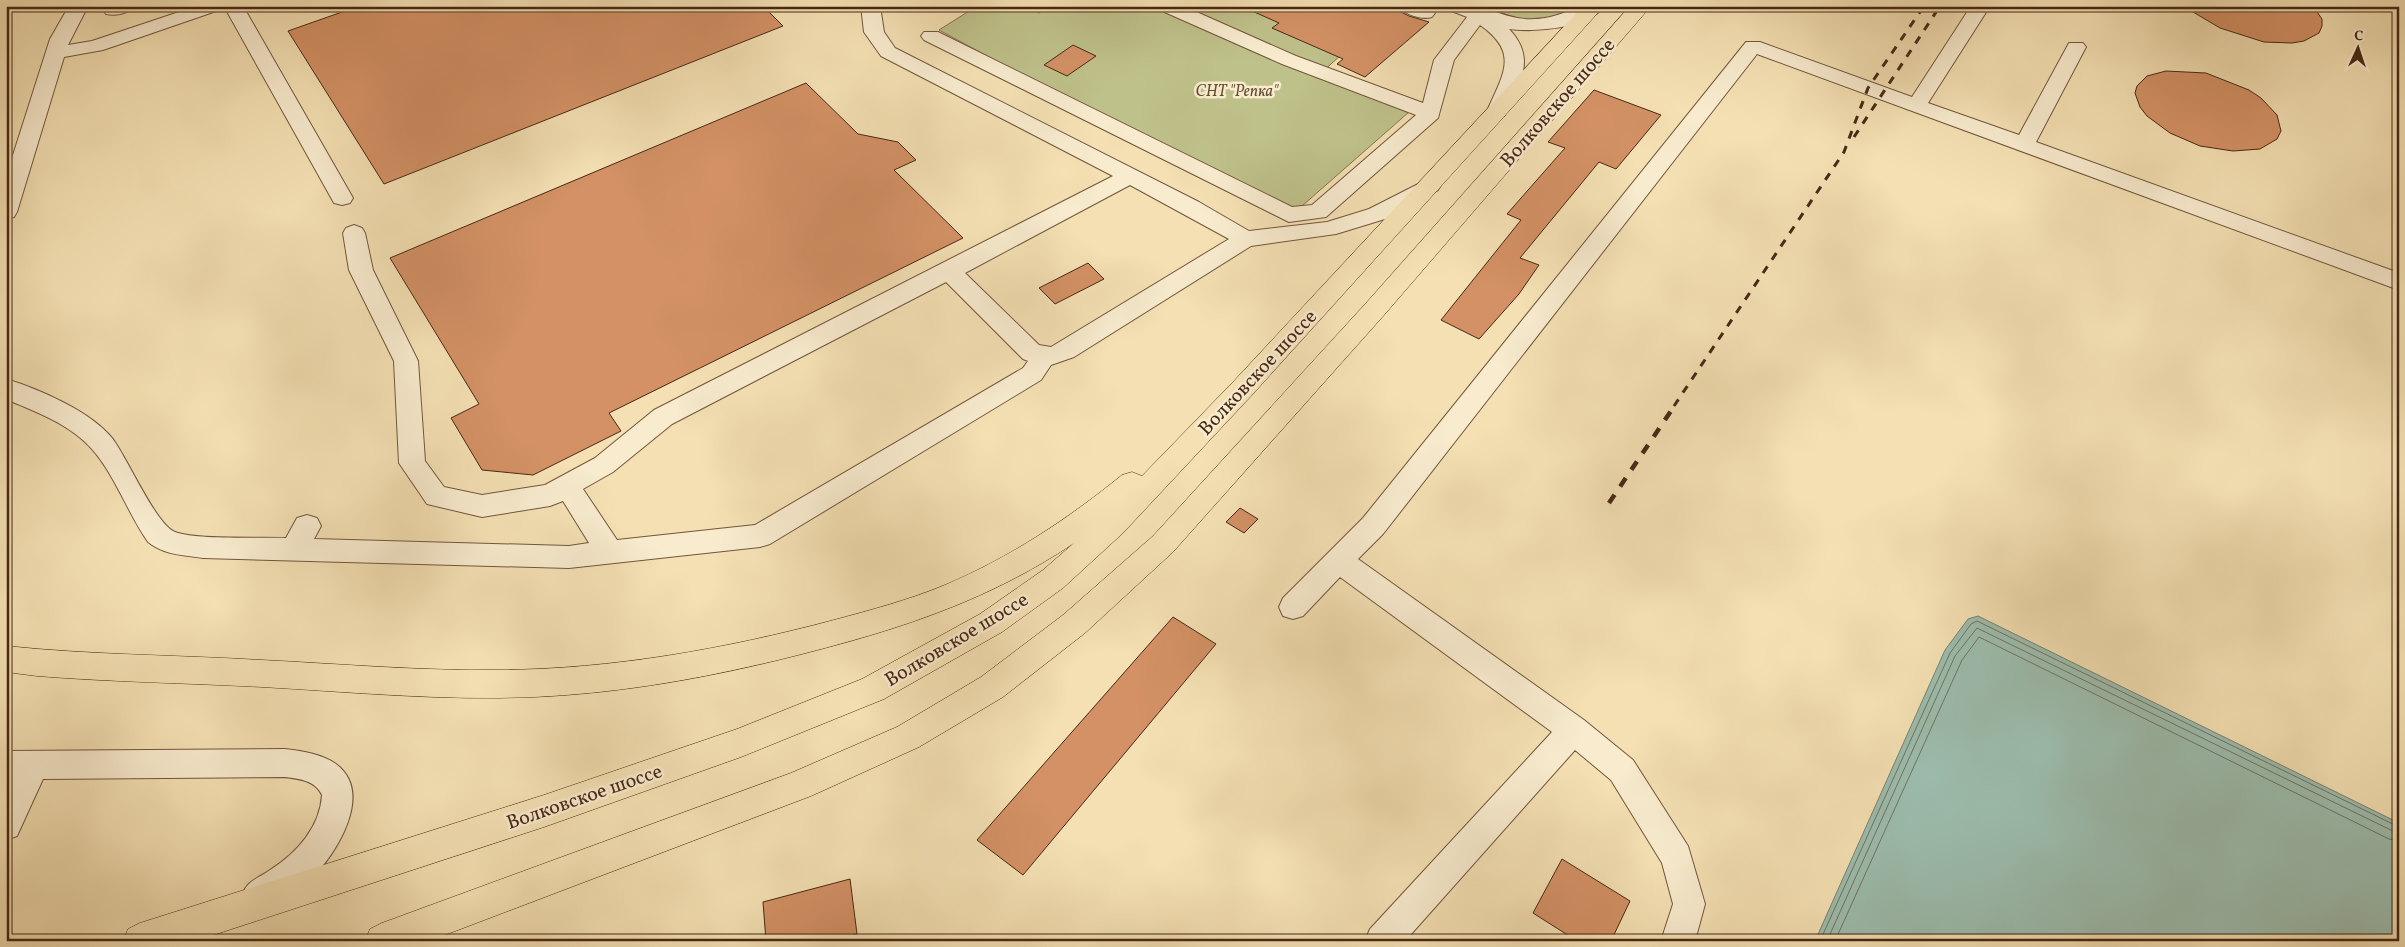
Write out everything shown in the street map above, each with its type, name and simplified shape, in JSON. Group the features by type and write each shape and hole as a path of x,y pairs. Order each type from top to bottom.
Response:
{"main road":[{"name":"Волковское шоссе","path":"140,941 544,811 741,742 873,689 991,624 1053,579 1113,525 1243,388 1594,6"},
{"name":"Волковское шоссе","path":"382,941 799,784 908,737 992,687 1074,624 1163,544 1376,308 1642,6"},
{"path":"14,662 435,682 532,683 625,675 712,661 807,640 908,611 968,589 1030,556 1101,509 1243,388"}],"lane":[{"path":"6,212 60,40 79,6"},
{"path":"56,54 96,46 217,6"},
{"path":"233,6 342,198"},
{"path":"870,6 874,32 888,52 1191,207 1246,239"},
{"path":"1167,6 1289,60 1431,113"},
{"path":"1456,6 1478,15 1505,22 1543,26 1576,17 1594,6"},
{"path":"1916,106 1981,6"},
{"path":"931,36 1289,215 1318,212 1431,113 1444,60 1478,15"},
{"path":"1478,15 1508,37 1516,57 1513,74 1497,111"},
{"path":"1294,607 1373,526 1753,46 2399,282"},
{"path":"2024,145 2076,47"},
{"path":"354,233 361,270 406,361 412,463 436,496 482,506 550,495 568,487 604,465 663,417 1130,176"},
{"path":"949,271 1032,353 1052,356 1065,351 1246,239 1328,229 1377,214 1430,185"},
{"path":"6,388 74,421 95,436 114,460 152,525 164,540 203,547 569,557 760,536 1032,374 1037,368 1042,355"},
{"path":"568,487 610,553"},
{"path":"293,550 307,526"},
{"path":"1339,561 1573,730 1622,770 1677,857 1689,904 1678,941"},
{"path":"1382,941 1573,730"},
{"path":"6,825 20,765 286,763 310,766 328,776 336,791 336,813 326,836 305,863 278,885 226,913"}],"green space":[{"name":"СНТ \"Репка\"","path":"977,6 1023,6 1039,13 1049,6 1294,6 1363,35 1320,74 1409,112 1294,213 1022,75 939,30"},
{"path":"1484,6 1569,6 1560,14 1550,19 1528,20"}],"water":[{"path":"1978,616 2399,823 2399,941 1815,941 1945,650 1968,619"}],"building":[{"path":"359,6 763,6 783,26 384,184 288,31"},
{"path":"1241,6 1389,6 1409,16 1429,22 1365,77 1337,64 1343,59 1272,28 1279,23"},
{"path":"2183,6 2313,6 2322,19 2322,26 2319,33 2304,41 2292,43 2264,42 2220,28"},
{"path":"1073,45 1096,56 1067,76 1044,65"},
{"path":"2166,71 2206,73 2249,90 2261,98 2277,115 2281,131 2277,139 2260,149 2233,151 2200,146 2170,133 2147,116 2140,107 2135,93 2137,86 2147,76"},
{"path":"806,83 858,134 898,142 916,160 894,170 963,238 609,413 621,431 533,475 482,470 451,418 479,404 390,258"},
{"path":"1594,90 1661,115 1616,169 1599,162 1520,258 1539,265 1519,294 1479,339 1441,320 1521,220 1507,214 1565,148 1548,142"},
{"path":"1088,263 1104,279 1055,304 1039,288"},
{"path":"1240,508 1258,519 1244,533 1226,522"},
{"path":"1173,617 1216,644 1023,875 977,840"},
{"path":"1562,859 1630,901 1611,941 1577,941 1533,913"},
{"path":"850,879 857,934 833,941 766,941 763,902"}],"railway":[{"path":"1674,406 1844,152 1868,88 1924,6"},
{"path":"1854,137 1940,6"},
{"path":"1609,503 1675,405"}]}
